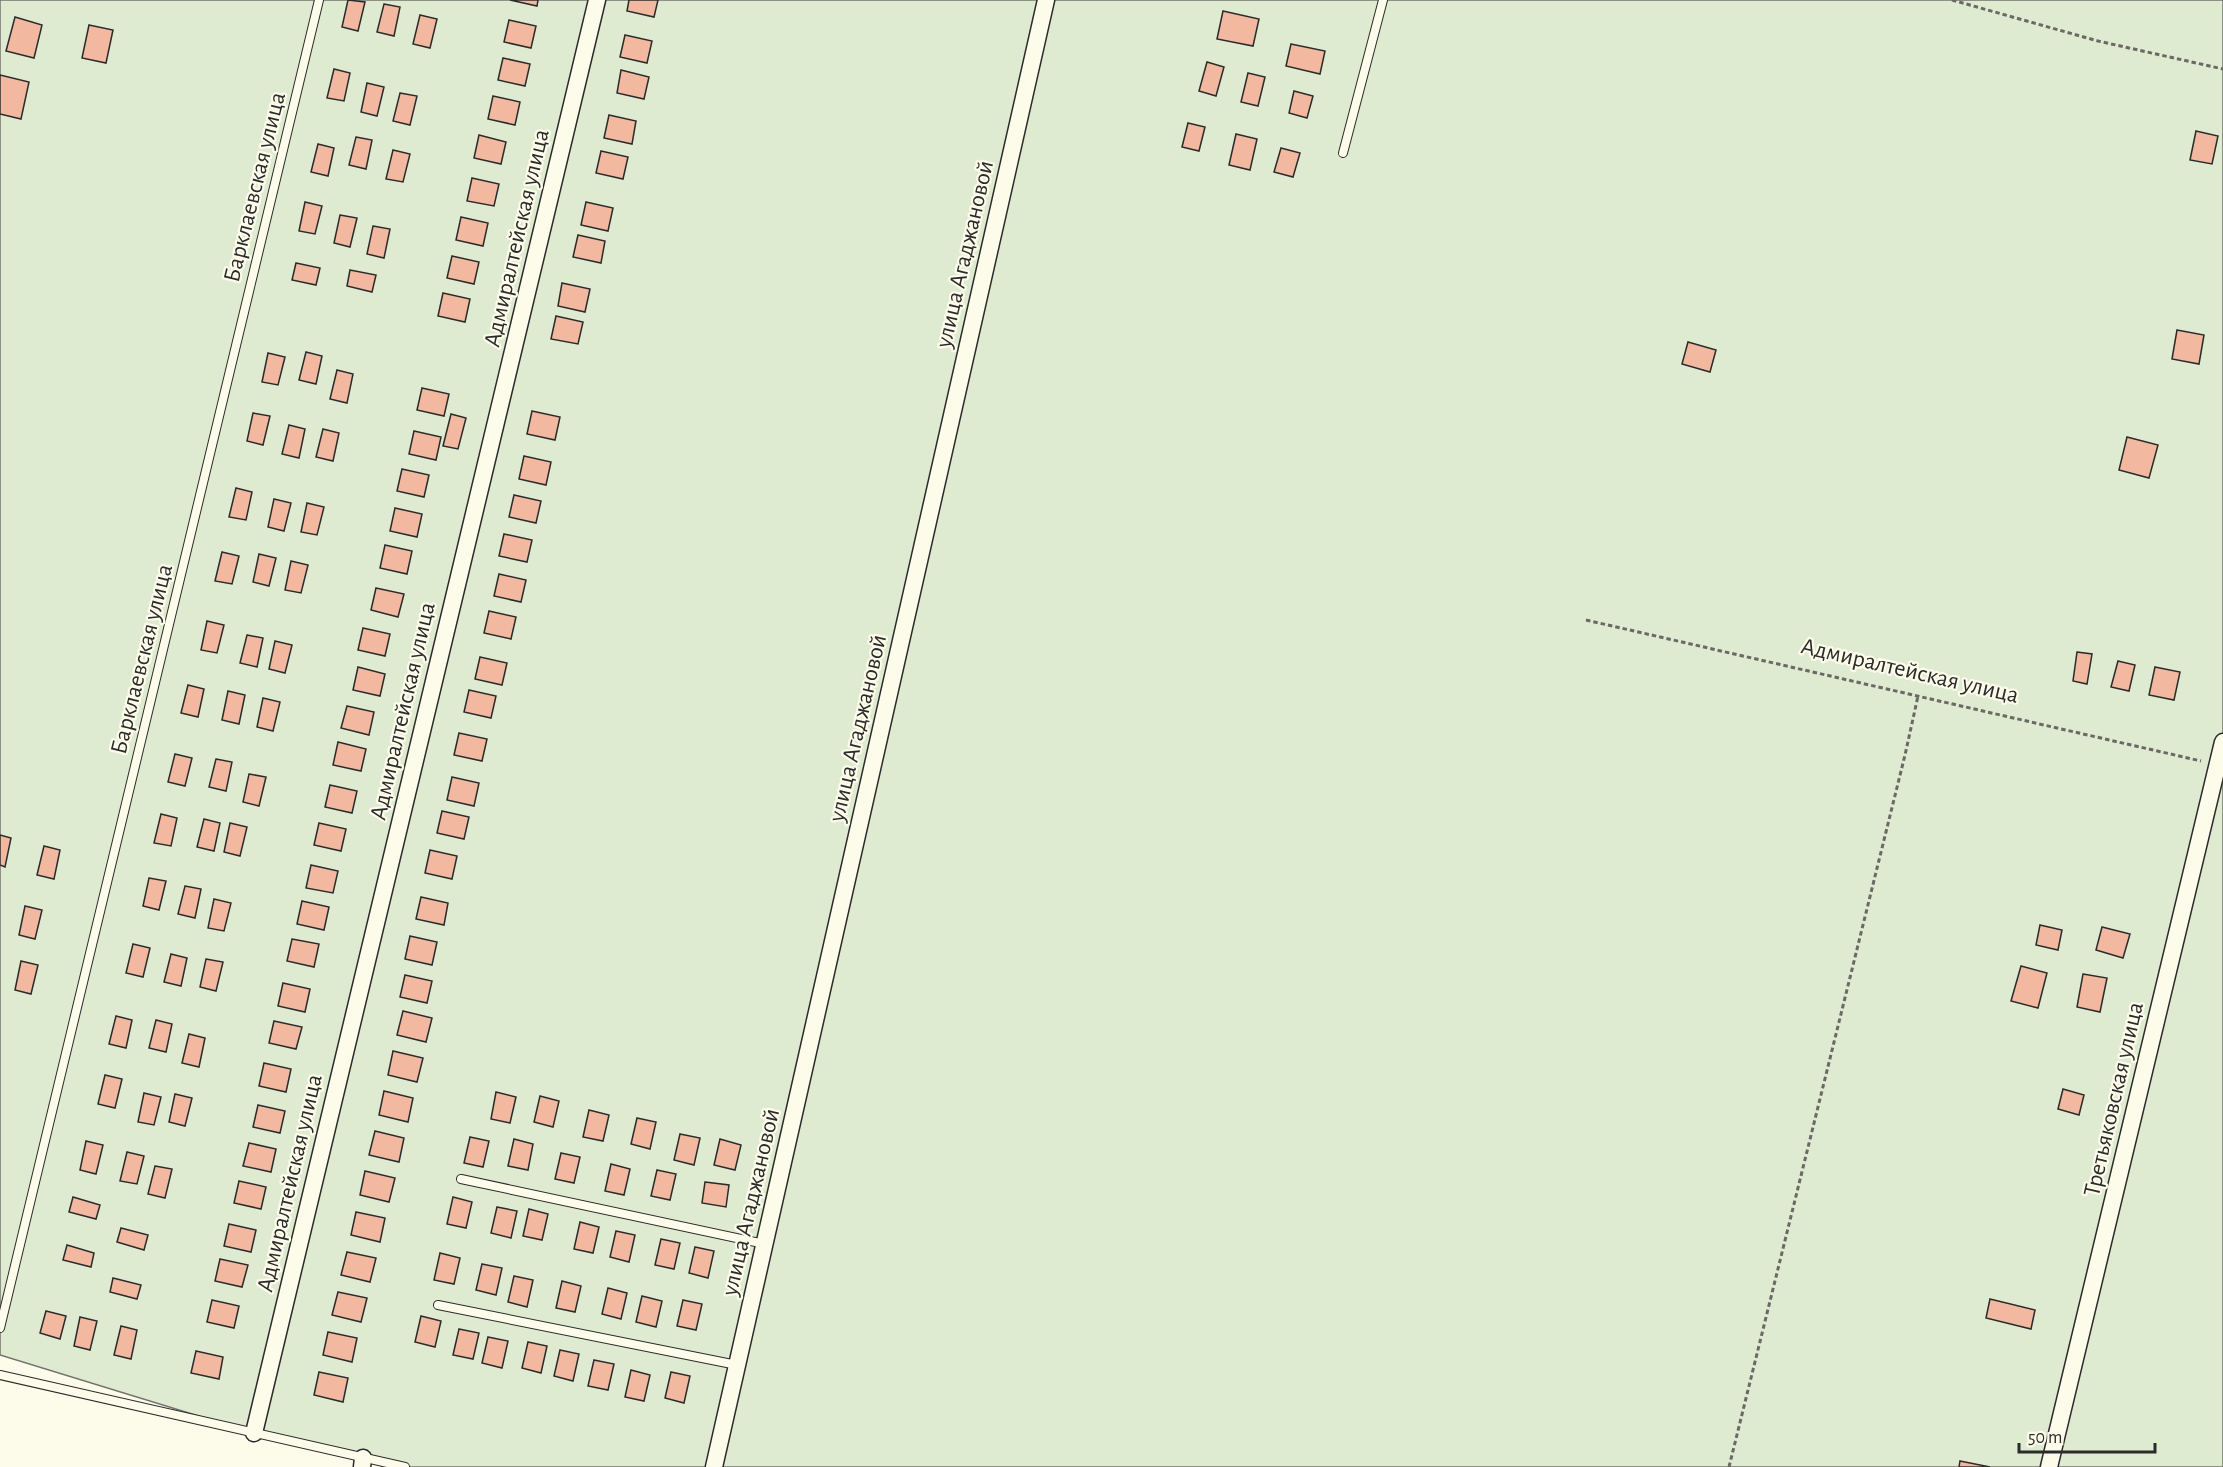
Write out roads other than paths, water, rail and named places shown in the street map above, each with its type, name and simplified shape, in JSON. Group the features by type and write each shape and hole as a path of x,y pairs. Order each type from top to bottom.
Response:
{"street":[{"name":"Адмиралтейская улица","path":"254,1432 597,0"},
{"name":"улица Агаджановой","path":"714,1467 1046,0"},
{"name":"Третьяковская улица","path":"2049,1467 2223,742"}],"lane":[{"name":"Барклаевская улица","path":"0,1328 319,0"},
{"path":"1343,153 1383,0"},
{"path":"461,1179 765,1244"},
{"path":"438,1305 738,1365"},
{"path":"0,1375 254,1432 362,1463 405,1467"}]}
